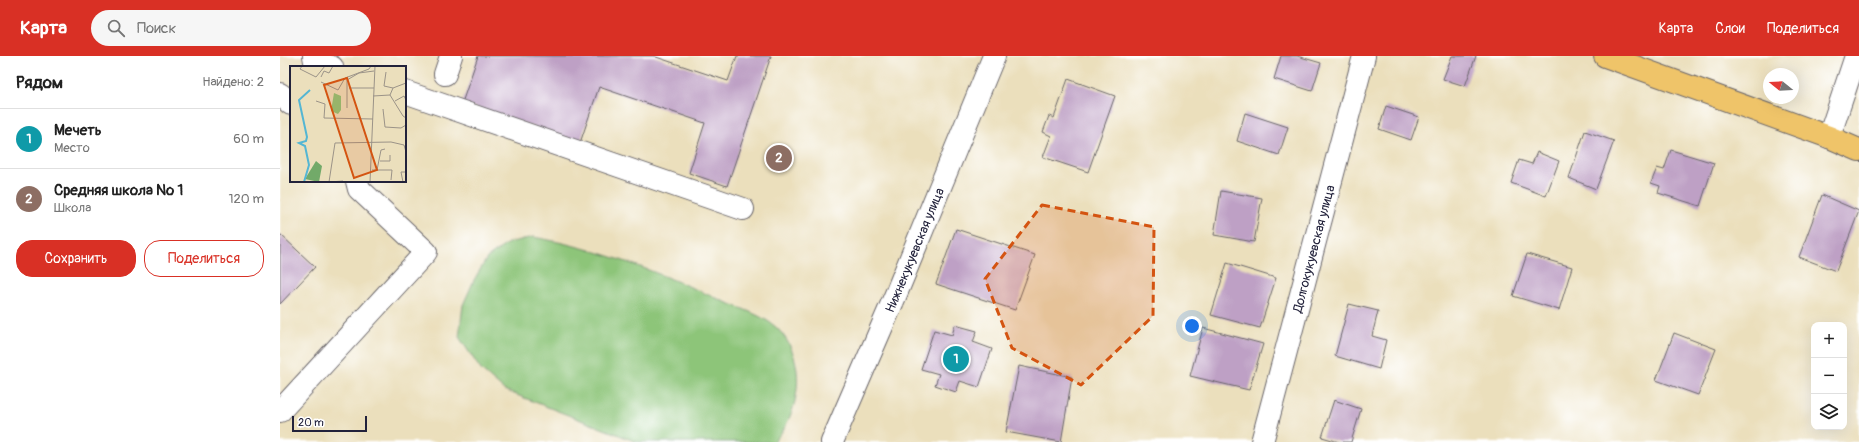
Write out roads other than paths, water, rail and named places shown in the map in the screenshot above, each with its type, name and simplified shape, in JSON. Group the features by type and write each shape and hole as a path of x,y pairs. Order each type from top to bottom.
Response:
{"main road":[{"path":"1605,56 1829,137 1859,150"}],"street":[{"path":"314,56 315,61 329,66"},
{"name":"Нижнекукуевская улица","path":"832,442 896,294 994,56"},
{"name":"Долгокукуевская улица","path":"1262,442 1364,56"},
{"path":"1829,137 1856,56"},
{"path":"406,92 743,209"},
{"path":"280,94 290,103"},
{"path":"280,411 426,252 359,189 357,182"}],"place":[{"name":"Средняя школа № 1","path":"779,158"},
{"name":"Мечеть","path":"956,359"}]}
